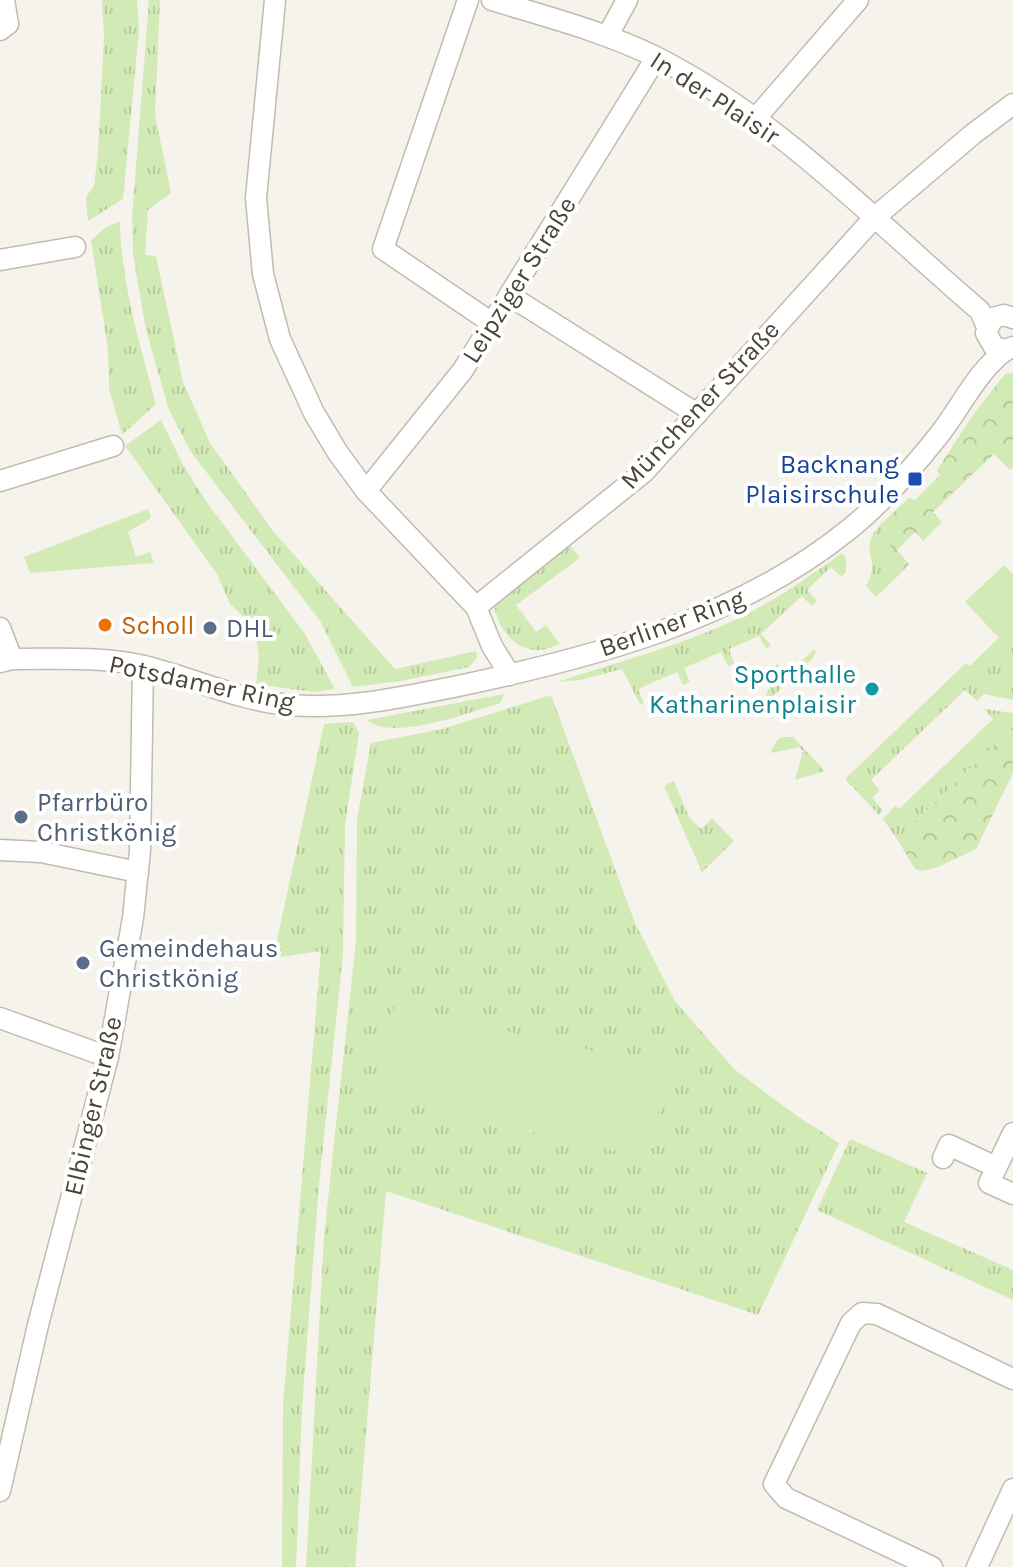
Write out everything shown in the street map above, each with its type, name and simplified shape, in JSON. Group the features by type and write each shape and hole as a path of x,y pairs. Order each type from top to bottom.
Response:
{"street":[{"path":"0,30 8,24 4,0"},
{"path":"275,0 256,186 263,274 280,339 314,413 366,491 476,607 492,646 510,675"},
{"path":"468,0 383,249 492,323"},
{"name":"In der Plaisir","path":"492,0 608,35 656,58 756,118 1002,333"},
{"path":"608,35 627,0"},
{"path":"756,118 858,0"},
{"name":"Leipziger Straße","path":"366,491 463,370 656,58"},
{"name":"Münchener Straße","path":"476,607 644,472 874,218 1013,104"},
{"path":"0,260 75,247"},
{"path":"510,296 697,414"},
{"name":"Berliner Ring","path":"404,697 510,675 651,635 714,612 794,569 848,530 906,473 939,435 1002,333"},
{"path":"0,481 113,446"},
{"path":"0,628 6,661"},
{"name":"Potsdamer Ring","path":"6,661 82,659 143,666 267,703 325,707 404,697"},
{"name":"Elbinger Straße","path":"0,1491 38,1325 108,1057 133,918 138,872 143,666"},
{"path":"0,850 41,852 138,872"},
{"path":"0,1018 108,1057"},
{"path":"1013,1133 989,1183 1013,1194"},
{"path":"943,1158 949,1145 996,1167"},
{"path":"932,1567 786,1498 774,1484 851,1323 862,1313 877,1314 1013,1379"},
{"path":"977,1567 1013,1489"}],"green space":[{"path":"102,0 137,0 139,30 123,199 88,221 86,197 94,186 98,153 104,37"},
{"path":"149,0 160,0 155,115 171,193 148,210 145,255 156,256 183,382 210,443 273,531 395,669 476,651 477,658 469,667 353,687 320,621 191,452 169,410 146,330 133,255 132,217"},
{"path":"120,221 128,291 156,404 122,435 109,388 108,349 91,240 106,227"},
{"path":"1013,373 1013,467 1010,470 994,454 933,512 942,522 923,541 915,532 897,550 909,564 899,575 883,522 910,497 914,501 940,475 937,470 973,415 1005,374"},
{"path":"161,420 183,465 206,501 305,634 335,689 314,692 256,684 259,656 250,623 230,604 217,574 125,446"},
{"path":"148,509 151,518 128,532 136,557 150,552 154,563 30,573 24,557"},
{"path":"883,522 899,575 876,597 866,586 872,568 871,540"},
{"path":"570,545 580,558 516,605 536,632 546,625 560,644 538,650 527,649 507,635 494,605"},
{"path":"842,553 846,558 846,572 841,577 831,567 807,590 817,601 812,606 802,596 761,634 771,645 766,649 759,636 729,649 734,663 728,666 721,652 684,668 690,682 683,685 677,672 638,689 644,703 640,704 622,669 580,680 557,682 715,629 778,597"},
{"path":"1004,565 1013,574 1013,624 999,638 965,602"},
{"path":"1013,624 1013,700 984,694 977,701 965,690 871,780 880,790 872,798 883,810 879,815 845,779 966,663 970,666"},
{"path":"814,649 813,658 767,702 764,700 772,681 767,679 777,663 788,674"},
{"path":"504,694 500,703 412,727 379,726 367,720"},
{"path":"551,695 635,923 675,1001 734,1069 839,1143 758,1315 386,1191 355,1567 306,1567 324,1236 356,941 357,819 371,743 442,729","holes":["395,1006 668,1068 648,1158 374,1096"]},
{"path":"984,709 1013,713 1013,730 897,839 883,819 895,806 899,809 993,719"},
{"path":"353,722 359,733 345,825 343,954 319,1184 302,1408 296,1567 282,1567 283,1405 321,951 273,958 324,724"},
{"path":"1013,730 1013,773 976,849 938,867 922,871 915,869 897,839"},
{"path":"793,737 825,771 795,780 803,751 799,747 772,753 771,750 778,739"},
{"path":"674,781 689,817 701,829 712,818 734,841 702,872 664,786"},
{"path":"395,1006 668,1068 648,1158 374,1096"},
{"path":"850,1139 927,1173 904,1222 1013,1270 1013,1300 817,1210"}],"place":[{"name":"Backnang Plaisirschule","path":"915,479"},
{"name":"Scholl","path":"105,625"},
{"name":"DHL","path":"210,628"},
{"name":"Sporthalle Katharinenplaisir","path":"872,689"},
{"name":"Pfarrbüro Christkönig","path":"21,817"},
{"name":"Gemeindehaus Christkönig","path":"83,963"}]}
